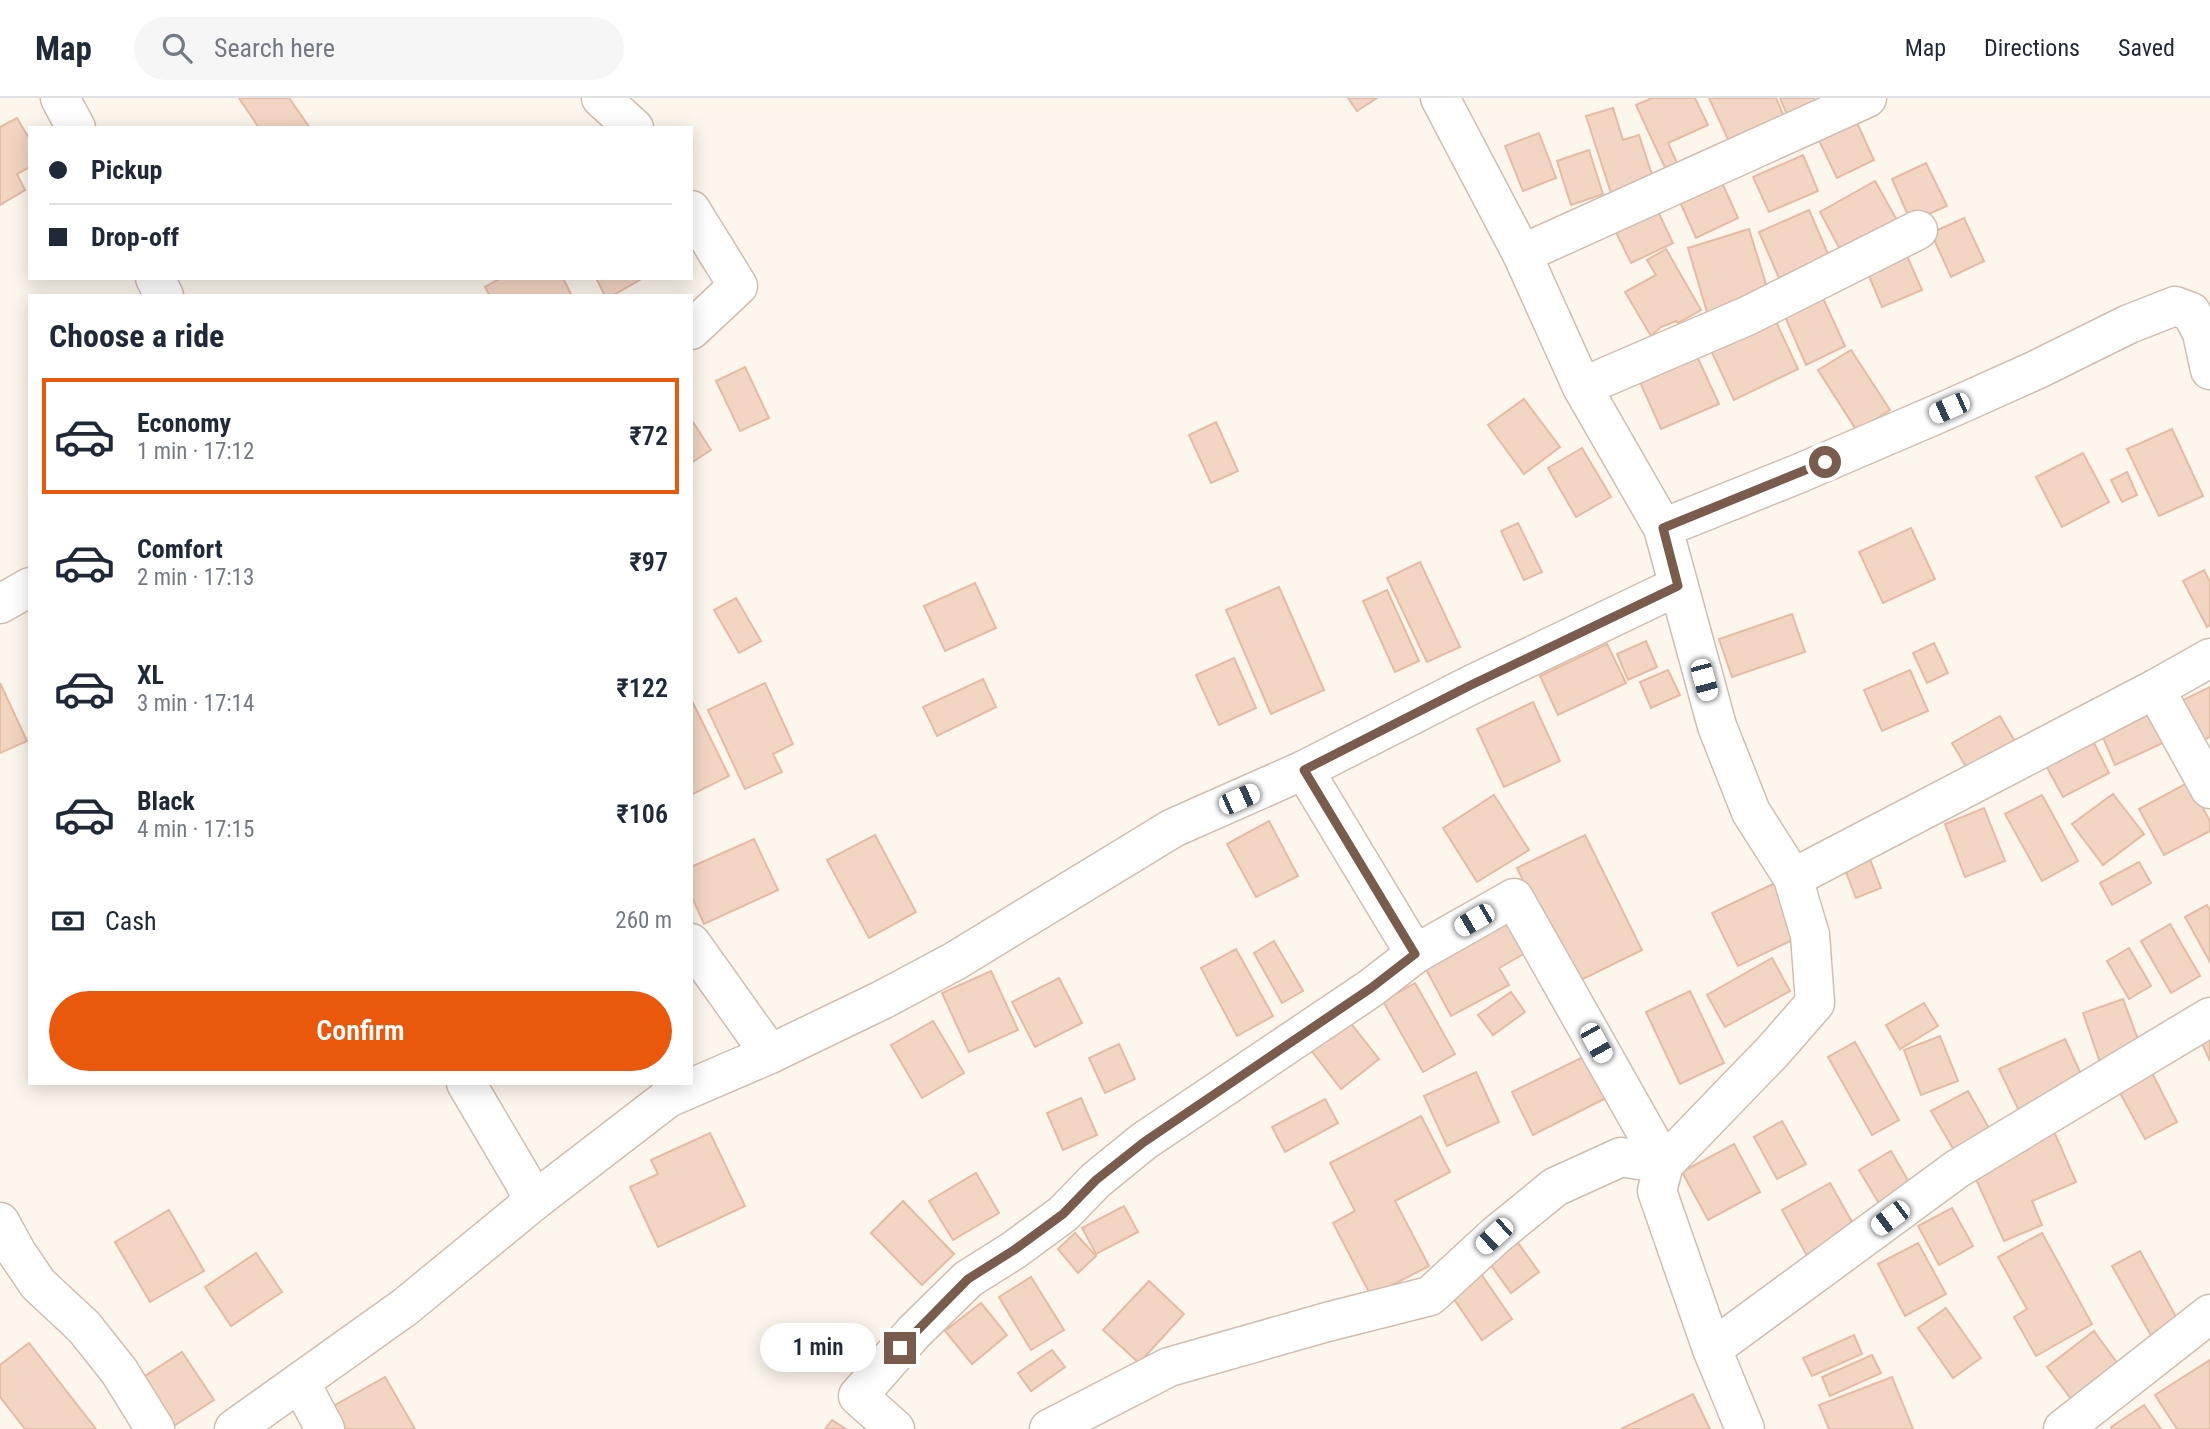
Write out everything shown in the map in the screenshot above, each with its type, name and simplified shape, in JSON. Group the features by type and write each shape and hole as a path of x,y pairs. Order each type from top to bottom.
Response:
{"street":[{"path":"60,98 75,126"},
{"path":"601,98 632,126"},
{"path":"1440,98 1522,254 1582,387 1663,528 1717,726 1751,811 1793,877 1810,934 1815,1003 1664,1164 1657,1191 1712,1349 1745,1429"},
{"path":"1522,254 1867,98"},
{"path":"693,213 738,286 693,328"},
{"path":"1582,387 1747,316 1919,230"},
{"path":"1663,528 1800,473 2036,370 2129,324 2175,306 2191,312 2202,334 2210,370"},
{"path":"234,1429 405,1307 534,1201 668,1098 770,1054 955,961 1173,828 1304,770 1471,685 1678,586"},
{"path":"0,604 28,588"},
{"path":"1793,877 2210,658"},
{"path":"2155,689 2210,789"},
{"path":"1304,770 1415,954"},
{"path":"895,1429 858,1396 914,1332 968,1279 1063,1214 1096,1180 1144,1142 1371,988 1415,954 1514,898 1664,1164"},
{"path":"693,946 770,1054"},
{"path":"1712,1349 1957,1169 2210,1017"},
{"path":"467,1085 534,1201"},
{"path":"1049,1429 1169,1367 1430,1296 1494,1236 1555,1187 1621,1157 1664,1164"},
{"path":"0,1222 38,1284 84,1327 119,1371 155,1429"},
{"path":"2063,1429 2210,1314"},
{"path":"300,1382 325,1429"}],"building":[{"path":"239,98 289,98 309,126 258,126"},
{"path":"1348,98 1377,98 1357,111"},
{"path":"1652,98 1695,98 1708,125 1668,143 1679,167 1667,172 1636,105"},
{"path":"1709,98 1776,98 1786,121 1731,146"},
{"path":"1780,98 1814,98 1817,104 1788,117"},
{"path":"1613,108 1623,140 1639,135 1653,178 1611,193 1586,116"},
{"path":"1852,112 1874,160 1837,178 1814,130"},
{"path":"17,118 28,137 28,168 17,174 25,190 0,205 0,127"},
{"path":"1539,133 1556,178 1523,191 1505,146"},
{"path":"1589,150 1603,194 1571,205 1557,161"},
{"path":"1803,155 1818,191 1769,212 1753,177"},
{"path":"1926,163 1947,206 1911,222 1892,179"},
{"path":"1719,176 1738,218 1696,238 1677,195"},
{"path":"1875,181 1898,222 1842,253 1820,212"},
{"path":"1651,197 1673,243 1631,263 1609,218"},
{"path":"1809,210 1829,256 1779,278 1759,232"},
{"path":"1964,218 1984,261 1951,277 1931,233"},
{"path":"1749,229 1769,294 1707,312 1688,248"},
{"path":"1903,247 1922,290 1882,307 1864,264"},
{"path":"1666,249 1701,310 1678,323 1676,321 1661,327 1651,336 1625,292 1656,275 1647,260"},
{"path":"497,280 564,280 571,294 489,294 485,287"},
{"path":"597,280 640,280 615,294 604,294"},
{"path":"1821,294 1845,346 1806,365 1783,312"},
{"path":"1773,315 1798,369 1734,400 1709,346"},
{"path":"1851,350 1890,410 1857,431 1818,370"},
{"path":"1696,354 1719,404 1661,429 1639,380"},
{"path":"745,367 769,418 740,431 716,381"},
{"path":"1524,399 1560,447 1524,474 1488,425"},
{"path":"693,422 711,450 693,462"},
{"path":"1216,422 1238,471 1211,483 1189,435"},
{"path":"2172,429 2203,496 2159,516 2127,449"},
{"path":"1582,448 1611,497 1576,517 1548,468"},
{"path":"2083,453 2109,502 2062,527 2036,477"},
{"path":"2127,472 2137,495 2122,502 2111,480"},
{"path":"1518,523 1542,572 1524,580 1501,531"},
{"path":"1911,528 1935,579 1883,603 1859,552"},
{"path":"1420,562 1460,647 1427,662 1387,578"},
{"path":"2204,570 2210,582 2210,625 2207,627 2183,581"},
{"path":"975,583 996,628 945,651 924,606"},
{"path":"1279,587 1324,690 1271,714 1226,610"},
{"path":"1387,590 1419,661 1395,672 1363,601"},
{"path":"736,598 761,641 739,653 714,610"},
{"path":"1792,614 1805,652 1732,677 1719,639"},
{"path":"1646,641 1657,667 1628,680 1617,654"},
{"path":"1934,643 1948,673 1927,683 1913,653"},
{"path":"1607,644 1626,683 1558,715 1540,676"},
{"path":"1234,658 1256,708 1219,725 1196,675"},
{"path":"1668,670 1680,695 1651,708 1640,682"},
{"path":"1910,670 1928,711 1882,731 1864,690"},
{"path":"983,679 996,707 937,736 923,707"},
{"path":"0,683 27,741 0,753"},
{"path":"765,683 793,744 773,754 782,772 745,789 708,710"},
{"path":"2210,687 2210,737 2197,743 2177,703"},
{"path":"1533,702 1560,761 1504,787 1477,729"},
{"path":"693,703 729,776 693,794"},
{"path":"2146,705 2163,743 2115,765 2098,726"},
{"path":"2000,716 2020,750 1972,777 1952,743"},
{"path":"2091,737 2109,773 2063,797 2044,762"},
{"path":"2189,782 2210,821 2210,831 2164,855 2139,809"},
{"path":"2113,794 2144,834 2103,865 2072,824"},
{"path":"1494,795 1529,850 1477,882 1443,828"},
{"path":"2042,795 2078,861 2042,881 2005,814"},
{"path":"1984,808 2005,861 1965,877 1945,824"},
{"path":"1269,821 1298,876 1256,897 1227,844"},
{"path":"875,835 916,912 869,938 827,860"},
{"path":"1585,835 1642,950 1573,984 1517,868"},
{"path":"754,839 778,890 704,924 693,899 693,866"},
{"path":"1868,854 1881,888 1856,898 1843,864"},
{"path":"2139,862 2151,883 2112,905 2100,883"},
{"path":"1779,881 1805,934 1738,966 1712,913"},
{"path":"2207,905 2210,910 2210,962 2185,917"},
{"path":"1507,911 1529,951 1499,968 1509,985 1451,1016 1420,958"},
{"path":"2170,924 2200,976 2171,993 2141,941"},
{"path":"1274,941 1303,991 1282,1003 1254,953"},
{"path":"2129,948 2151,986 2129,999 2107,961"},
{"path":"1236,949 1273,1016 1237,1036 1201,968"},
{"path":"1772,958 1790,991 1725,1027 1707,995"},
{"path":"991,971 1018,1030 969,1052 942,993"},
{"path":"1059,978 1082,1023 1035,1047 1012,1002"},
{"path":"1415,983 1455,1054 1423,1072 1383,1001"},
{"path":"1690,991 1724,1063 1680,1084 1646,1012"},
{"path":"1511,992 1525,1012 1493,1035 1478,1015"},
{"path":"2123,999 2143,1053 2102,1068 2083,1013"},
{"path":"1924,1003 1938,1026 1900,1049 1886,1025"},
{"path":"1345,1016 1379,1059 1341,1089 1307,1045"},
{"path":"933,1021 964,1073 922,1098 891,1045"},
{"path":"2210,1029 2210,1061 2198,1035"},
{"path":"1940,1036 1958,1081 1921,1095 1904,1050"},
{"path":"2065,1039 2085,1083 2020,1113 1999,1069"},
{"path":"1855,1042 1899,1120 1872,1135 1828,1057"},
{"path":"1119,1044 1135,1079 1105,1093 1089,1058"},
{"path":"1585,1056 1606,1098 1533,1135 1512,1092"},
{"path":"2148,1065 2177,1122 2145,1139 2114,1082"},
{"path":"1476,1072 1499,1122 1447,1146 1424,1096"},
{"path":"1968,1091 1994,1137 1958,1157 1931,1111"},
{"path":"1081,1098 1097,1135 1063,1150 1047,1113"},
{"path":"1325,1099 1338,1123 1285,1152 1272,1127"},
{"path":"1421,1116 1450,1172 1395,1201 1429,1266 1371,1296 1333,1223 1355,1211 1330,1163"},
{"path":"1782,1121 1806,1164 1777,1179 1754,1137"},
{"path":"2052,1127 2076,1182 2032,1201 2042,1225 2004,1241 1969,1164"},
{"path":"710,1133 745,1206 658,1247 630,1187 658,1174 651,1160"},
{"path":"1734,1144 1760,1192 1708,1220 1682,1172"},
{"path":"1891,1151 1917,1196 1886,1215 1859,1170"},
{"path":"976,1173 999,1213 953,1240 929,1201"},
{"path":"1830,1183 1860,1236 1811,1263 1782,1210"},
{"path":"903,1201 954,1254 922,1285 871,1233"},
{"path":"1124,1206 1138,1232 1096,1254 1082,1228"},
{"path":"1952,1208 1973,1246 1939,1265 1918,1226"},
{"path":"169,1210 204,1271 150,1302 115,1242"},
{"path":"1075,1233 1096,1256 1078,1273 1058,1249"},
{"path":"2042,1233 2092,1324 2036,1356 2014,1317 2027,1309 1998,1257"},
{"path":"1513,1236 1539,1272 1511,1293 1485,1257"},
{"path":"1918,1243 1946,1294 1905,1316 1878,1264"},
{"path":"2140,1251 2180,1324 2153,1339 2112,1266"},
{"path":"256,1253 282,1292 231,1326 205,1287"},
{"path":"1479,1271 1512,1319 1482,1340 1449,1292"},
{"path":"1031,1277 1064,1330 1031,1350 999,1297"},
{"path":"1149,1281 1184,1314 1139,1363 1103,1330"},
{"path":"981,1303 1007,1335 972,1364 945,1331"},
{"path":"1946,1308 1981,1358 1953,1378 1918,1328"},
{"path":"2094,1331 2118,1364 2072,1400 2047,1367"},
{"path":"1854,1335 1862,1354 1812,1376 1803,1358"},
{"path":"29,1343 96,1429 25,1429 0,1397 0,1365"},
{"path":"1052,1350 1065,1367 1031,1391 1018,1373"},
{"path":"182,1352 214,1400 169,1429 131,1385"},
{"path":"1872,1355 1881,1373 1830,1396 1822,1377"},
{"path":"2210,1360 2210,1429 2177,1429 2155,1395"},
{"path":"385,1377 415,1429 341,1429 330,1408"},
{"path":"1892,1377 1913,1429 1829,1429 1819,1405"},
{"path":"1693,1394 1710,1429 1621,1429"},
{"path":"2144,1405 2161,1429 2112,1429 2111,1427"},
{"path":"832,1420 846,1429 825,1429"}],"route":[{"path":"900,1348 968,1279 1063,1214 1096,1180 1144,1142 1371,988 1415,954 1304,770 1471,685 1678,586 1663,528 1825,462"}]}
